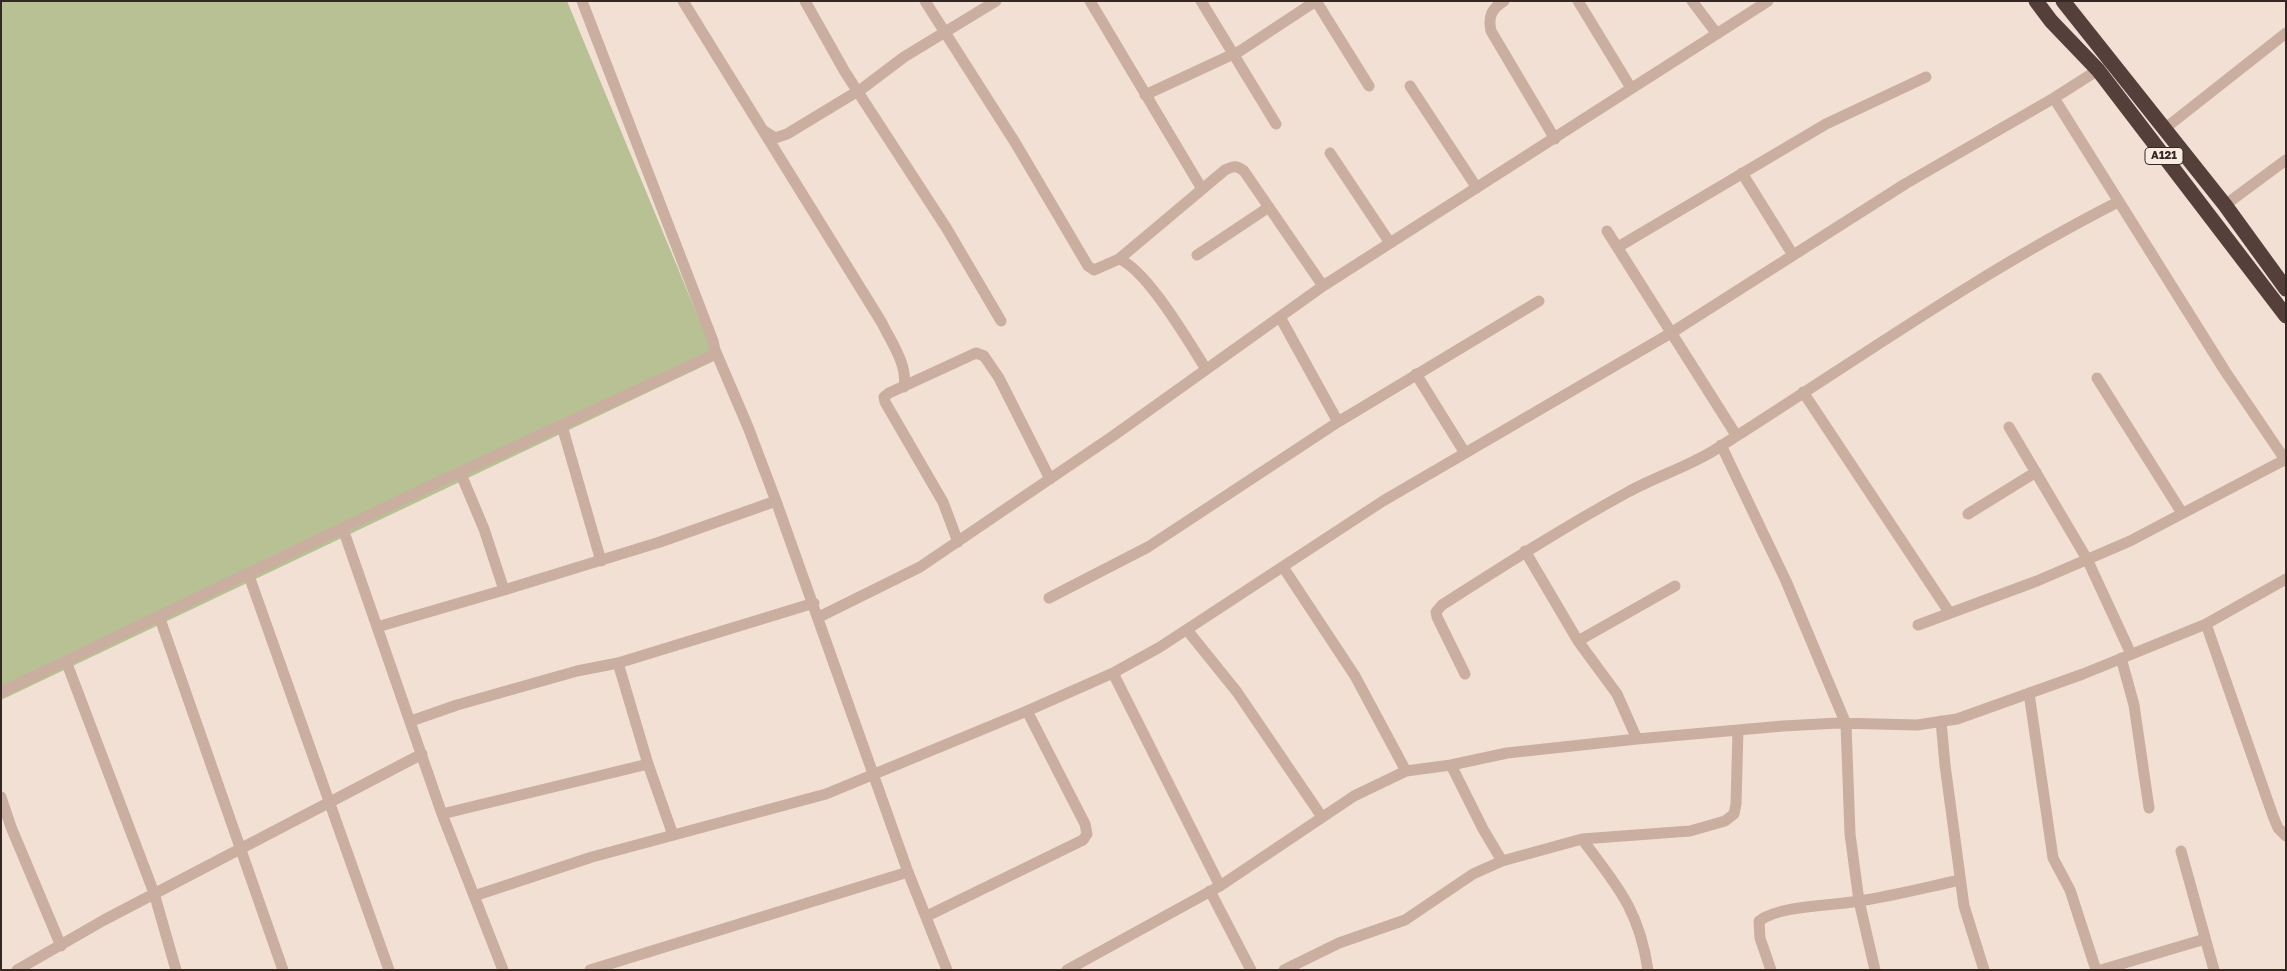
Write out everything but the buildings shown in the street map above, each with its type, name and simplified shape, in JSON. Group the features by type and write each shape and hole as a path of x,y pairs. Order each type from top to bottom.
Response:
{"highway":[{"name":"A121","path":"2036,1 2051,21 2098,70 2286,316"},
{"name":"A121","path":"2063,1 2163,130 2225,205 2286,289"}],"street":[{"path":"582,1 715,350 748,427 776,501 819,617 908,872 947,970"},
{"path":"683,1 882,323 904,368 906,377 904,387"},
{"path":"805,1 858,91 947,228 1002,321"},
{"path":"925,1 944,34 1016,144 1088,266 1094,270 1119,259 1225,170 1234,166 1240,167 1324,286"},
{"path":"762,130 774,138 787,134 858,91 904,58 996,1"},
{"path":"1090,1 1202,189"},
{"path":"1201,1 1276,124"},
{"path":"1145,95 1233,54 1316,1 1369,86"},
{"path":"1578,1 1631,88"},
{"path":"1692,1 1717,34"},
{"path":"819,617 903,577 958,542 1324,286 1768,1"},
{"path":"1500,2 1491,12 1488,20 1491,31 1555,138"},
{"path":"2163,130 2286,33"},
{"path":"474,896 592,856 826,794 874,776 1113,673 1187,630 1383,501 1671,333 1905,184 2054,98 2098,70"},
{"path":"1618,247 1826,124 1926,77"},
{"path":"1410,86 1477,188"},
{"path":"1918,625 1949,612 2038,581 2130,541 2285,460 2225,372 2054,98"},
{"path":"1330,153 1390,244"},
{"path":"2225,205 2286,160"},
{"path":"1742,173 1793,255"},
{"path":"1466,674 1437,618 1436,612 1442,605 1525,551 1629,491 1721,445 1998,268 2118,202"},
{"path":"1197,255 1268,207"},
{"path":"1607,231 1736,435"},
{"path":"1119,259 1127,262 1159,299 1206,369"},
{"path":"1048,598 1148,546 1338,422 1539,301"},
{"path":"1280,317 1338,422"},
{"path":"1,692 460,472 709,357 715,350"},
{"path":"958,542 943,502 885,402 884,397 889,393 976,353 984,356 999,378 1050,479"},
{"path":"1416,374 1465,453"},
{"path":"2097,378 2182,513"},
{"path":"1803,392 1949,612"},
{"path":"562,426 601,561"},
{"path":"2009,427 2087,559 2126,656 2149,808"},
{"path":"1721,445 1786,581 1846,724 1850,834 1859,901 1875,970"},
{"path":"460,472 484,529 504,590"},
{"path":"1968,514 2036,472"},
{"path":"377,627 601,561 776,501"},
{"path":"343,529 442,814 503,970"},
{"path":"1525,551 1578,641 1617,694 1637,739"},
{"path":"1283,567 1355,676 1406,771"},
{"path":"248,573 390,970"},
{"path":"1067,970 1215,888 1354,796 1406,771 1451,765 1507,753 1637,739 1738,730 1846,724 1917,725 1957,719 2206,624 2286,579"},
{"path":"1578,641 1675,586"},
{"path":"411,721 457,705 618,662 814,603"},
{"path":"160,616 283,970"},
{"path":"2206,624 2273,816 2278,828 2286,836"},
{"path":"1187,630 1237,692 1322,817"},
{"path":"66,661 154,893 176,970"},
{"path":"618,662 648,764 672,835"},
{"path":"1113,673 1215,888 1251,970"},
{"path":"2028,693 2036,728 2053,858 2070,890 2096,970"},
{"path":"927,916 1083,840 1087,834 1085,824 1027,711"},
{"path":"1941,721 1964,906 1984,970"},
{"path":"1284,970 1338,943 1405,920 1473,874 1502,861 1582,839 1690,831 1725,821 1734,814 1736,804 1738,730"},
{"path":"17,970 154,893 422,754"},
{"path":"442,814 648,764"},
{"path":"1451,765 1502,861"},
{"path":"1,797 11,827 61,946"},
{"path":"1582,839 1628,902 1644,941 1648,970"},
{"path":"2181,852 2214,970"},
{"path":"590,970 908,872"},
{"path":"1771,970 1760,938 1759,920 1766,915 1805,907 1859,901 1960,880"},
{"path":"2101,970 2206,939"}],"green space":[{"path":"1,1 567,1 716,360 1,700"}]}
